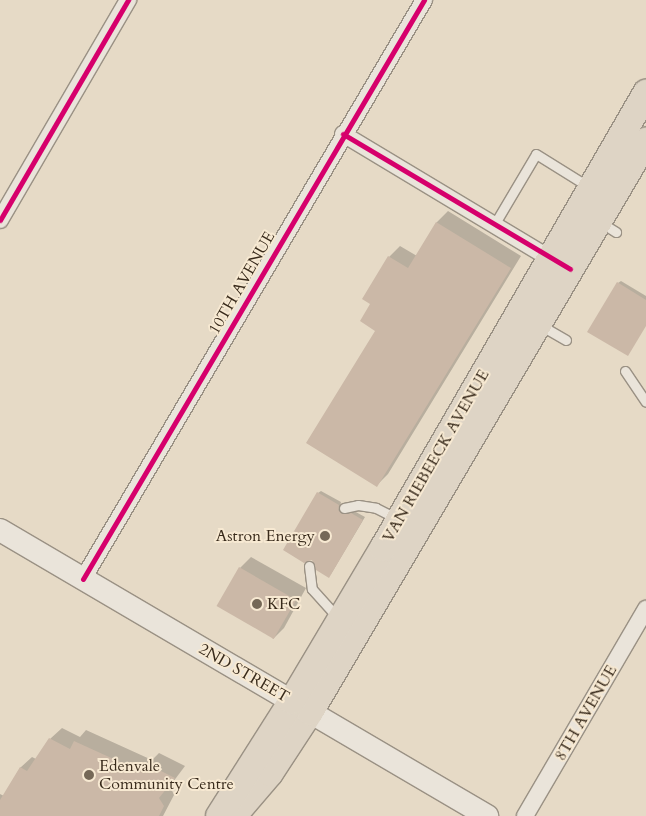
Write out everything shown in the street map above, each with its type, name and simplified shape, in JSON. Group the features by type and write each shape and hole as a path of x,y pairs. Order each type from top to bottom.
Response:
{"main road":[{"name":"VAN RIEBEECK AVENUE","path":"594,214 646,93"},
{"name":"VAN RIEBEECK AVENUE","path":"349,626 399,520 560,264 646,141"},
{"name":"VAN RIEBEECK AVENUE","path":"219,816 301,706 538,324 560,264"},
{"name":"2ND STREET","path":"0,530 487,816"},
{"name":"VAN RIEBEECK AVENUE","path":"233,816 270,773 301,706"}],"street":[{"path":"0,220 128,0"},
{"name":"10TH AVENUE","path":"83,579 343,134 424,0"},
{"path":"343,134 560,264"},
{"name":"8TH AVENUE","path":"525,816 646,609"}],"lane":[{"path":"494,225 536,154 594,214"},
{"path":"538,324 566,340"},
{"path":"625,371 646,402"},
{"path":"344,508 358,505 376,508 399,520"},
{"path":"309,566 312,589 349,626"}],"building":[{"path":"436,222 511,268 377,487 306,443 375,331 360,321 370,304 362,299 388,256 408,268"},
{"path":"617,282 646,300 646,326 628,356 587,332"},
{"path":"317,492 339,505 338,510 342,514 351,513 363,520 329,578 316,570 312,560 304,563 283,550"},
{"name":"KFC","path":"239,567 296,600 274,639 216,606"},
{"name":"Edenvale Community Centre","path":"49,738 70,749 74,741 142,772 147,764 175,778 159,798 164,806 159,816 0,816 0,800 20,767 27,771"}],"cycle path":[{"path":"0,220 128,0"},
{"path":"83,579 424,0"},
{"path":"343,134 570,269"}],"place":[{"name":"Astron Energy","path":"325,536"},
{"name":"KFC","path":"257,604"},
{"name":"Edenvale Community Centre","path":"89,775"}]}
